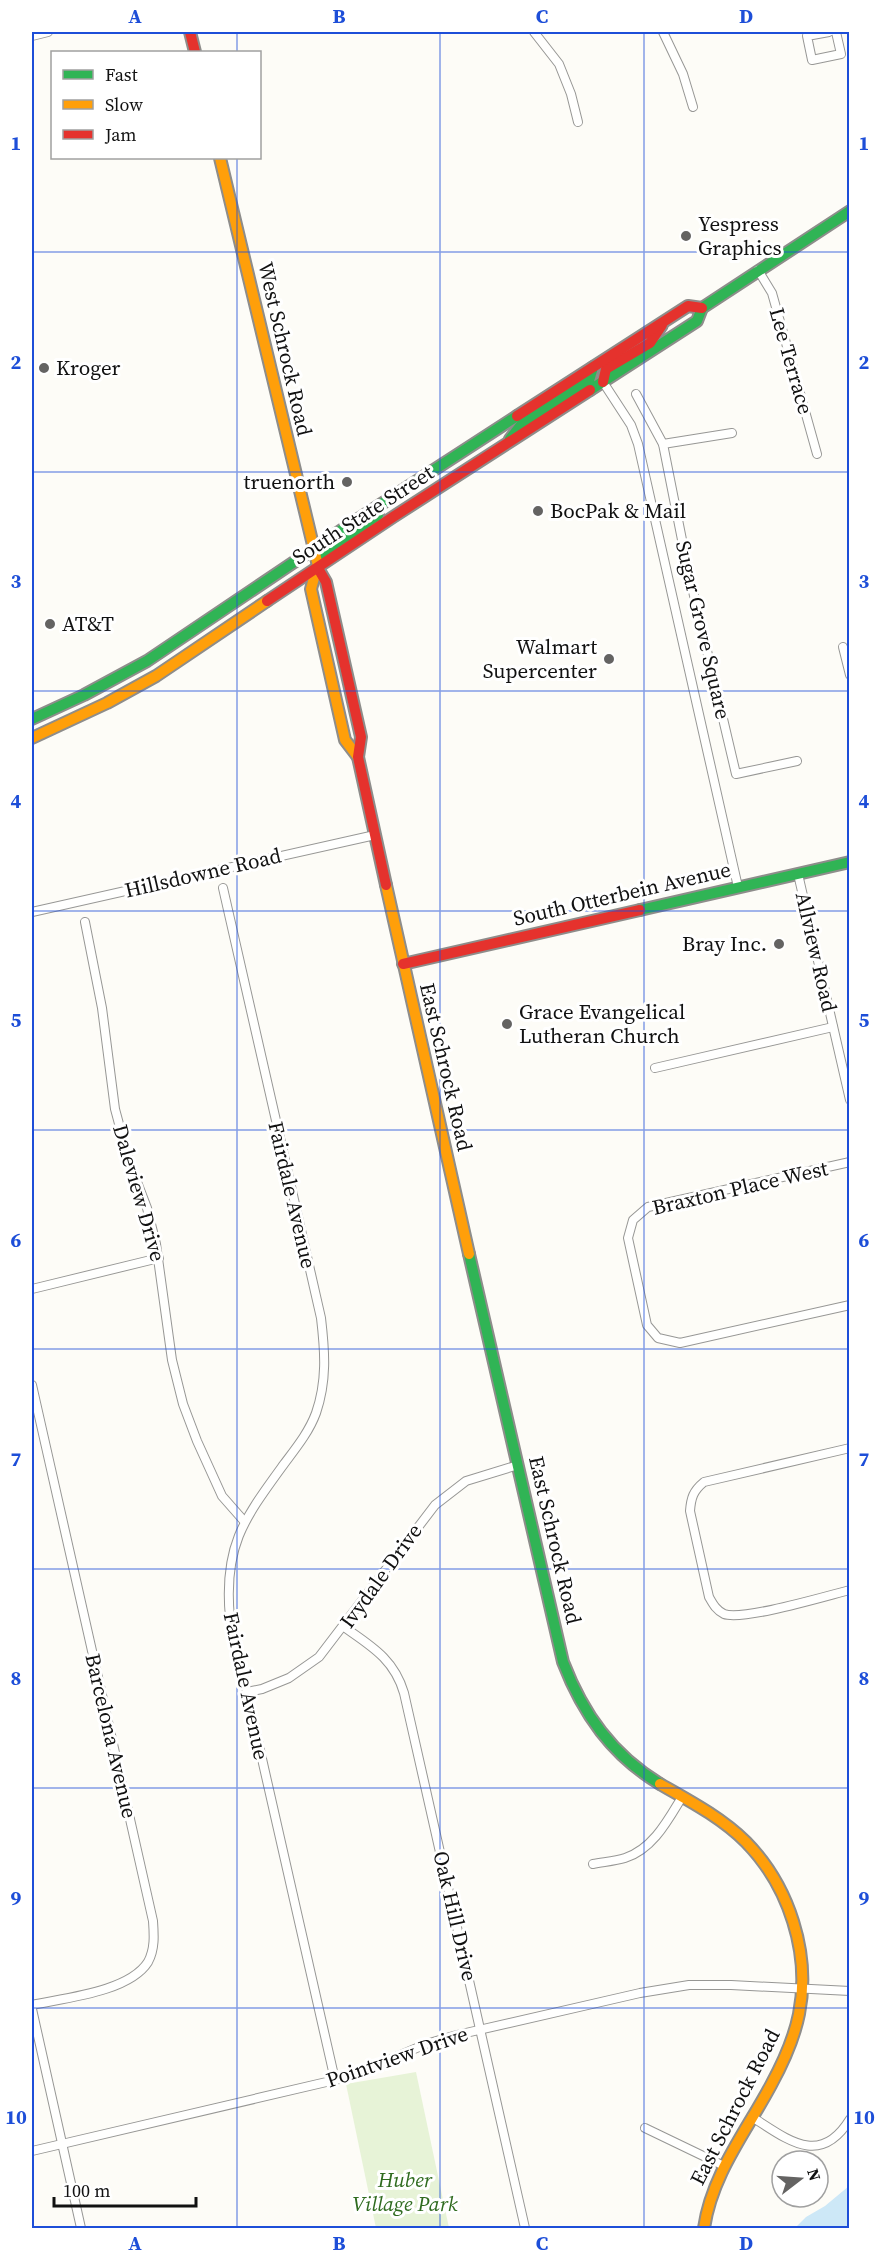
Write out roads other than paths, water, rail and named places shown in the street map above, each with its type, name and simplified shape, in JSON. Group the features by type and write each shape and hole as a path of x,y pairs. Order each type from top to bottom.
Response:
{"main road":[{"path":"190,32 195,51"},
{"name":"West Schrock Road","path":"220,159 312,549"},
{"name":"South State Street","path":"32,738 156,676 316,567 697,321 702,308 849,211"},
{"path":"657,347 668,331 689,316 688,306 702,308"},
{"name":"South State Street","path":"32,719 147,661 312,549 688,306"},
{"path":"603,382 606,369 650,342 664,322"},
{"path":"505,445 521,425 589,381 593,367"},
{"path":"316,567 322,553 421,486 427,475"},
{"name":"East Schrock Road","path":"312,549 316,567 326,582 361,737 358,757 403,964 563,1662 588,1718 617,1752 645,1774 729,1827 775,1879 793,1919 798,1941 802,1989 800,2010 789,2052 724,2166 705,2217 704,2229"},
{"name":"East Schrock Road","path":"316,567 312,593 345,741 358,757"},
{"path":"126,692 130,679 134,675 184,646 204,624"},
{"path":"32,727 115,686 120,676"},
{"name":"South Otterbein Avenue","path":"403,964 849,862"}],"street":[{"path":"32,36 48,32"},
{"path":"534,32 559,64 571,94 578,122"},
{"path":"663,32 684,74 693,107"},
{"path":"829,32 807,36 812,60 841,54 836,32"},
{"name":"Lee Terrace","path":"758,270 772,293 817,454"},
{"path":"603,382 631,425 638,444 738,887"},
{"name":"Sugar Grove Square","path":"636,393 663,444 688,570 736,774 797,761"},
{"path":"663,444 732,433"},
{"path":"843,647 849,675"},
{"name":"Hillsdowne Road","path":"32,912 375,835"},
{"name":"Allview Road","path":"798,874 849,1100"},
{"name":"Fairdale Avenue","path":"224,888 321,1318 326,1353 326,1372 311,1425 244,1521 234,1546 227,1594 230,1618 335,2080"},
{"name":"Daleview Drive","path":"85,922 102,1008 115,1109 129,1161 147,1208 159,1258 172,1360 183,1404 222,1497 244,1521"},
{"path":"655,1068 833,1027"},
{"name":"Braxton Place West","path":"849,1162 648,1207 633,1220 628,1238 647,1325 658,1338 680,1343 849,1305"},
{"path":"32,1289 159,1258"},
{"name":"Barcelona Avenue","path":"32,1385 153,1921 154,1946 147,1962 136,1975 108,1988 32,2007"},
{"path":"849,1448 704,1482 696,1488 691,1499 690,1511 709,1597 714,1606 724,1613 742,1615 849,1590"},
{"name":"Ivydale Drive","path":"247,1692 262,1689 289,1678 319,1657 435,1504 466,1481 518,1466"},
{"name":"Oak Hill Drive","path":"344,1627 371,1646 393,1667 400,1679 525,2229"},
{"path":"593,1864 635,1854 657,1835 682,1797"},
{"name":"Pointview Drive","path":"32,2151 335,2080 426,2044 480,2029 640,1993 688,1986 731,1985 802,1989"},
{"path":"802,1989 849,1991"},
{"path":"32,2007 81,2229"},
{"path":"752,2117 793,2143 808,2147 829,2142 844,2129 849,2119"},
{"path":"645,2128 724,2166"}],"water":[{"path":"849,2186 849,2228 795,2228 806,2217 820,2209 830,2209 830,2202"}],"place":[{"name":"Yespress Graphics","path":"686,236"},
{"name":"Kroger","path":"44,368"},
{"name":"truenorth","path":"347,482"},
{"name":"BocPak & Mail","path":"538,511"},
{"name":"AT&T","path":"50,624"},
{"name":"Walmart Supercenter","path":"609,659"},
{"name":"Bray Inc.","path":"779,944"},
{"name":"Grace Evangelical Lutheran Church","path":"507,1024"}],"park label":[{"name":"Huber Village Park","path":"405,2192"}]}
